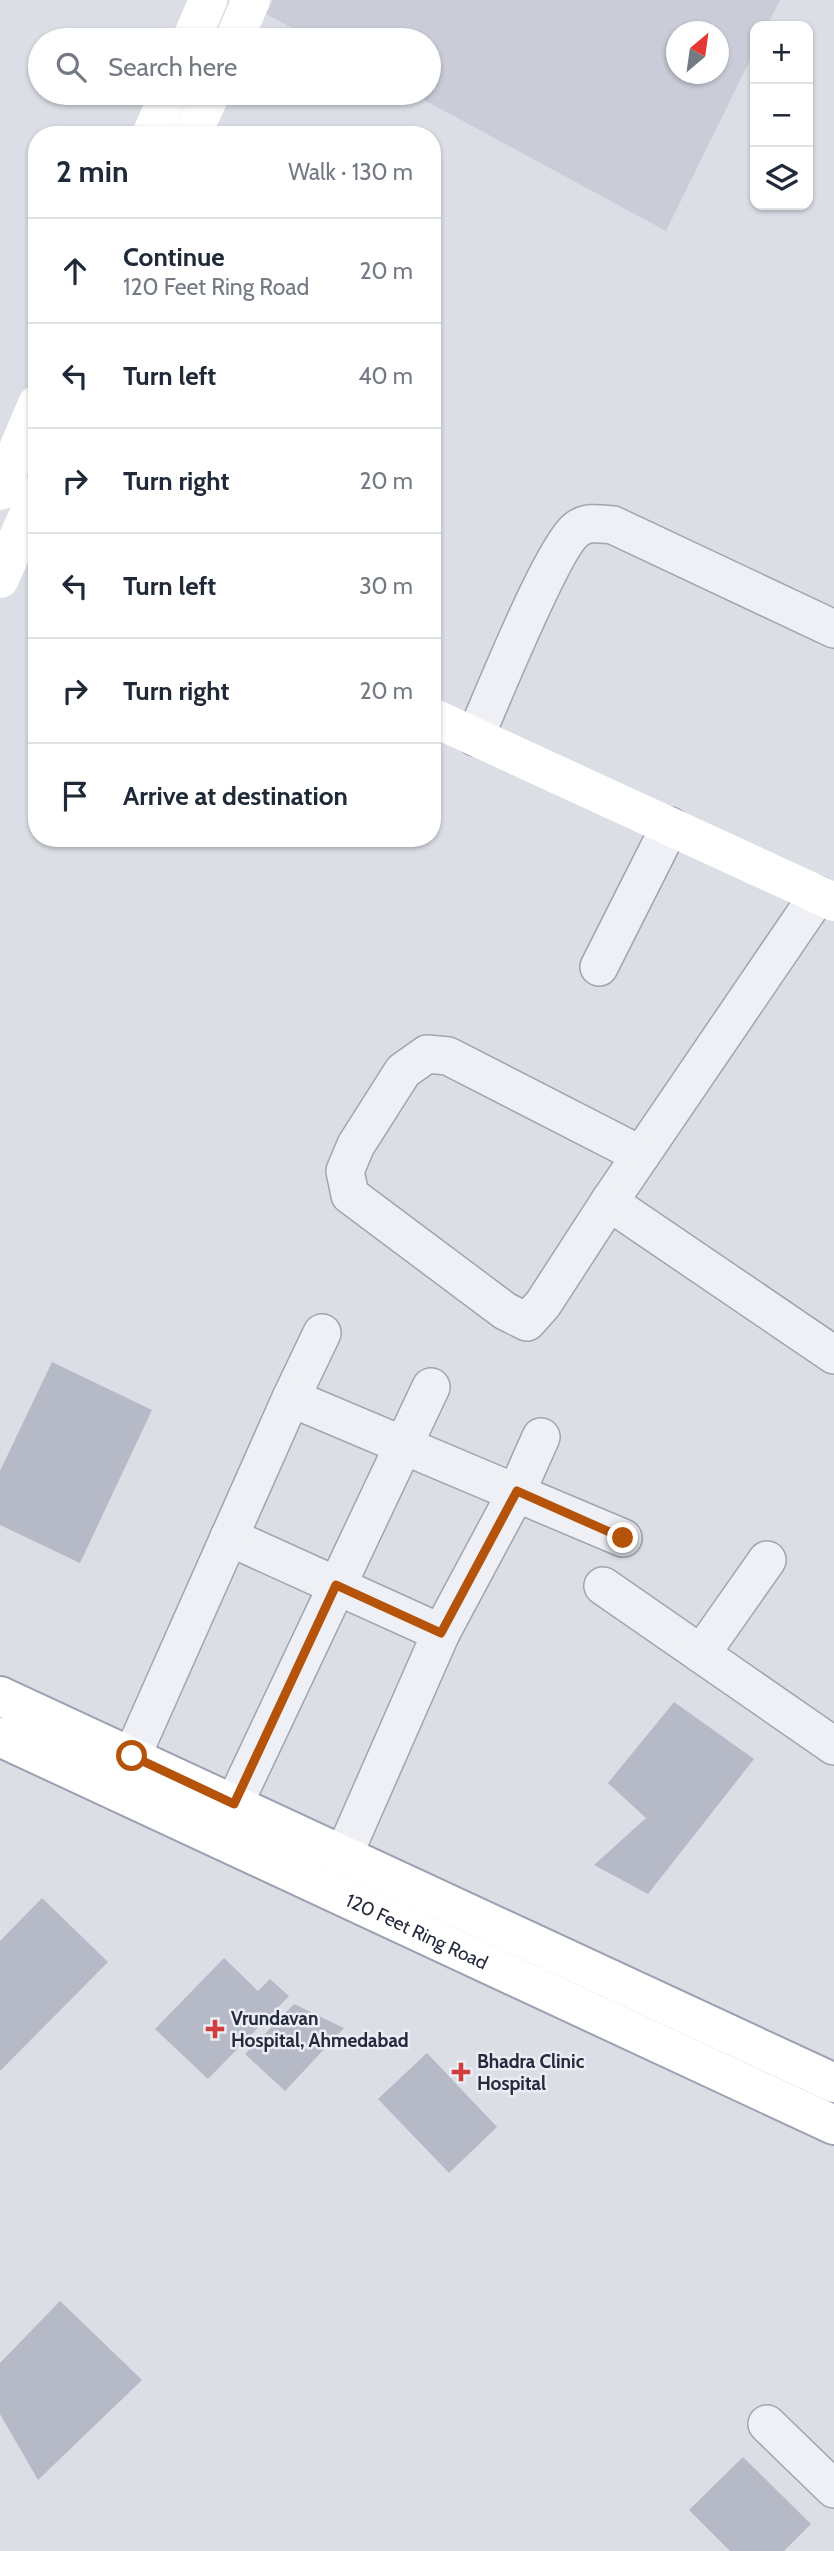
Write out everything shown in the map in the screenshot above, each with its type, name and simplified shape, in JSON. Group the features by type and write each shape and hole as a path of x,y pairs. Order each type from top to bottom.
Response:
{"main road":[{"path":"196,28 208,0"},
{"path":"239,28 251,0"},
{"path":"155,126 164,105"},
{"path":"196,126 206,105"},
{"path":"0,491 28,425"},
{"path":"0,579 24,517"},
{"path":"441,721 826,899"},
{"name":"120 Feet Ring Road","path":"0,1696 834,2083"},
{"name":"120 Feet Ring Road","path":"0,1737 834,2125"}],"street":[{"path":"475,737 552,566 575,530 592,523 613,525 834,629"},
{"path":"599,967 670,826"},
{"path":"641,1155 448,1056 427,1054 403,1070 356,1145 345,1171 350,1195 505,1311 527,1322 543,1304 641,1155 826,899"},
{"path":"609,1202 834,1355"},
{"path":"132,1756 322,1332"},
{"path":"234,1804 431,1387"},
{"path":"291,1398 517,1491 623,1538"},
{"path":"344,1854 441,1633 517,1491 541,1437"},
{"path":"229,1537 441,1633"},
{"path":"701,1654 767,1560"},
{"path":"603,1586 834,1746"},
{"path":"767,2424 834,2489"}],"shaded area":[{"path":"273,0 780,0 770,21 750,21 750,60 666,231 433,105 441,105 441,28 292,28 266,14"}],"building":[{"path":"52,1362 152,1410 80,1563 0,1525 0,1471"},
{"path":"674,1702 754,1759 648,1894 594,1865 646,1818 608,1783"},
{"path":"42,1898 108,1962 0,2071 0,1941"},
{"path":"224,1958 258,1991 270,1979 289,1996 208,2079 155,2029"},
{"path":"294,2004 344,2028 285,2091 245,2054"},
{"path":"427,2053 497,2127 449,2173 378,2099"},
{"path":"60,2301 142,2380 38,2480 0,2414 0,2363"},
{"path":"743,2457 811,2524 784,2551 730,2551 689,2510"}],"place":[{"name":"Vrundavan Hospital, Ahmedabad","path":"215,2029"},
{"name":"Bhadra Clinic Hospital","path":"461,2072"}],"route":[{"path":"132,1756 234,1804 336,1585 441,1633 517,1491 623,1538"}]}
